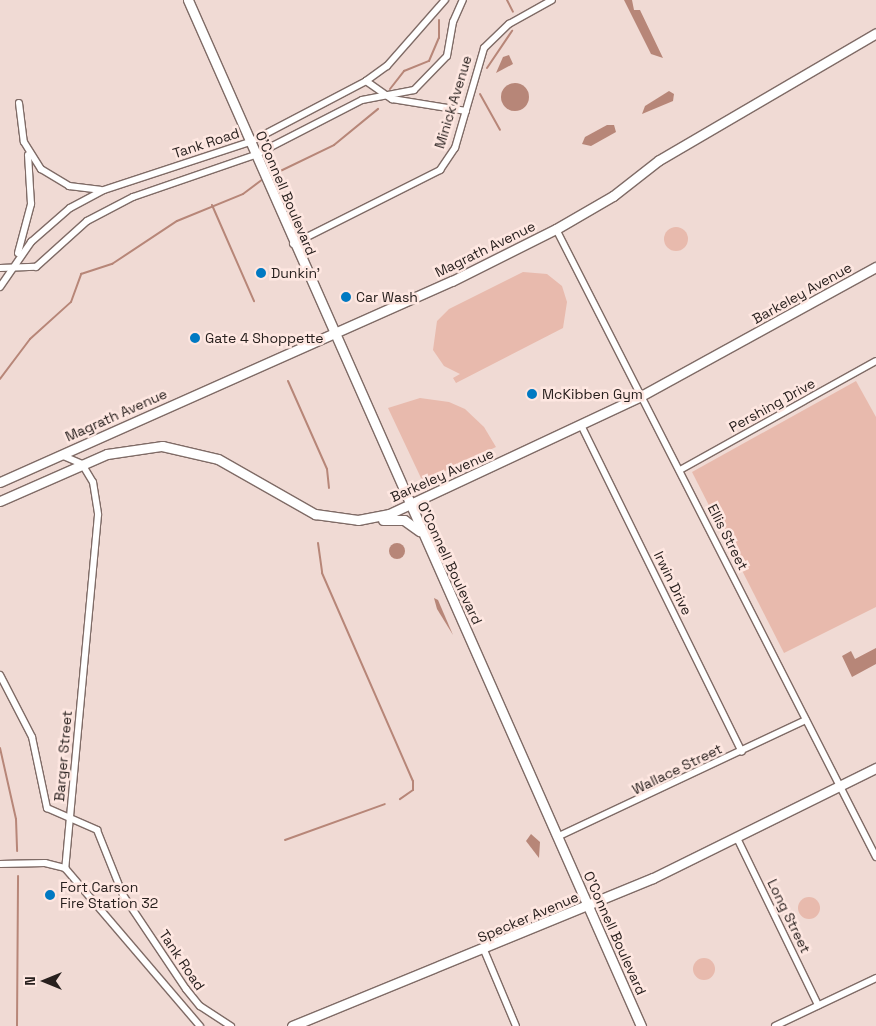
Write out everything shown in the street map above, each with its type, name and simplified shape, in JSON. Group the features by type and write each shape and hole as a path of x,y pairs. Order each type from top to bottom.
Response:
{"main road":[{"name":"O'Connell Boulevard","path":"188,0 293,244 641,1026"},
{"name":"Magrath Avenue","path":"0,482 333,334 556,229 613,196 659,160 876,33"},
{"name":"Barkeley Avenue","path":"0,501 82,464 133,448 185,449 235,467 306,511 358,520 409,506 641,396 876,267"},
{"path":"358,520 401,519 421,532"},
{"name":"Specker Avenue","path":"292,1026 484,950 588,906 737,838 876,768"}],"street":[{"name":"Tank Road","path":"0,287 17,258 51,222 104,190 250,142 366,81 386,66 445,0"},
{"path":"0,268 10,269 36,266 87,221 119,203 255,155 362,100 414,90 442,65 463,0"},
{"name":"Minick Avenue","path":"293,244 431,178 452,155 487,43 509,24 552,0"},
{"path":"366,81 384,96 466,111"},
{"path":"17,258 31,204 27,149 18,103"},
{"path":"27,149 55,180 76,188 104,190"},
{"name":"Ellis Street","path":"556,229 876,857"},
{"name":"Pershing Drive","path":"680,470 876,361"},
{"name":"Irwin Drive","path":"581,425 742,752"},
{"path":"61,455 82,464"},
{"name":"Barger Street","path":"65,868 98,516 93,482 82,464"},
{"name":"Tank Road","path":"0,675 32,737 48,808 96,830 123,896 186,989 200,1006 230,1026"},
{"name":"Wallace Street","path":"557,837 742,752 806,720"},
{"name":"Long Street","path":"737,838 818,1005"},
{"path":"0,864 45,863 65,868 200,1026"},
{"path":"484,950 516,1026"},
{"path":"775,1026 876,978"}],"shaded area":[{"path":"624,0 632,0 634,10 640,10 663,58 651,54"},
{"path":"509,55 513,64 496,73 503,57"},
{"path":"515,83 525,87 529,97 525,107 515,111 505,107 501,97 505,87"},
{"path":"669,91 674,94 673,101 642,114 645,106"},
{"path":"607,125 614,125 616,132 591,146 582,144 585,137"},
{"path":"676,227 684,231 688,239 684,247 676,251 668,247 664,239 668,231"},
{"path":"523,272 547,274 562,286 567,302 563,328 456,383 453,378 460,374 444,366 433,350 437,321 449,309"},
{"path":"856,381 876,417 876,607 784,653 692,472"},
{"path":"420,398 449,402 465,409 484,427 496,447 426,480 421,478 388,408"},
{"path":"397,543 403,545 405,551 403,557 397,559 391,557 389,551 391,545"},
{"path":"434,598 438,600 453,635 437,609"},
{"path":"876,648 876,664 852,677 842,656 851,651 855,659"},
{"path":"531,834 540,842 539,858 526,841"},
{"path":"809,897 817,900 820,908 817,916 809,919 801,916 798,908 801,900"},
{"path":"704,958 712,961 715,969 712,977 704,980 696,977 693,969 696,961"}],"waterway":[{"path":"507,0 513,12"},
{"path":"390,89 404,71 429,61 439,38 439,20"},
{"path":"487,68 512,31"},
{"path":"480,94 500,130"},
{"path":"270,176 334,145 378,109"},
{"path":"0,379 30,339 71,302 81,274 112,264 177,221 243,194 263,179"},
{"path":"212,205 254,301"},
{"path":"288,381 327,469 329,488"},
{"path":"318,543 322,573 413,781 413,790 400,799"},
{"path":"0,748 16,819 17,851"},
{"path":"285,840 385,804"},
{"path":"17,1026 18,876"}],"place":[{"name":"Dunkin'","path":"261,273"},
{"name":"Car Wash","path":"346,297"},
{"name":"Gate 4 Shoppette","path":"195,338"},
{"name":"McKibben Gym","path":"532,394"},
{"name":"Fort Carson Fire Station 32","path":"50,895"}]}
